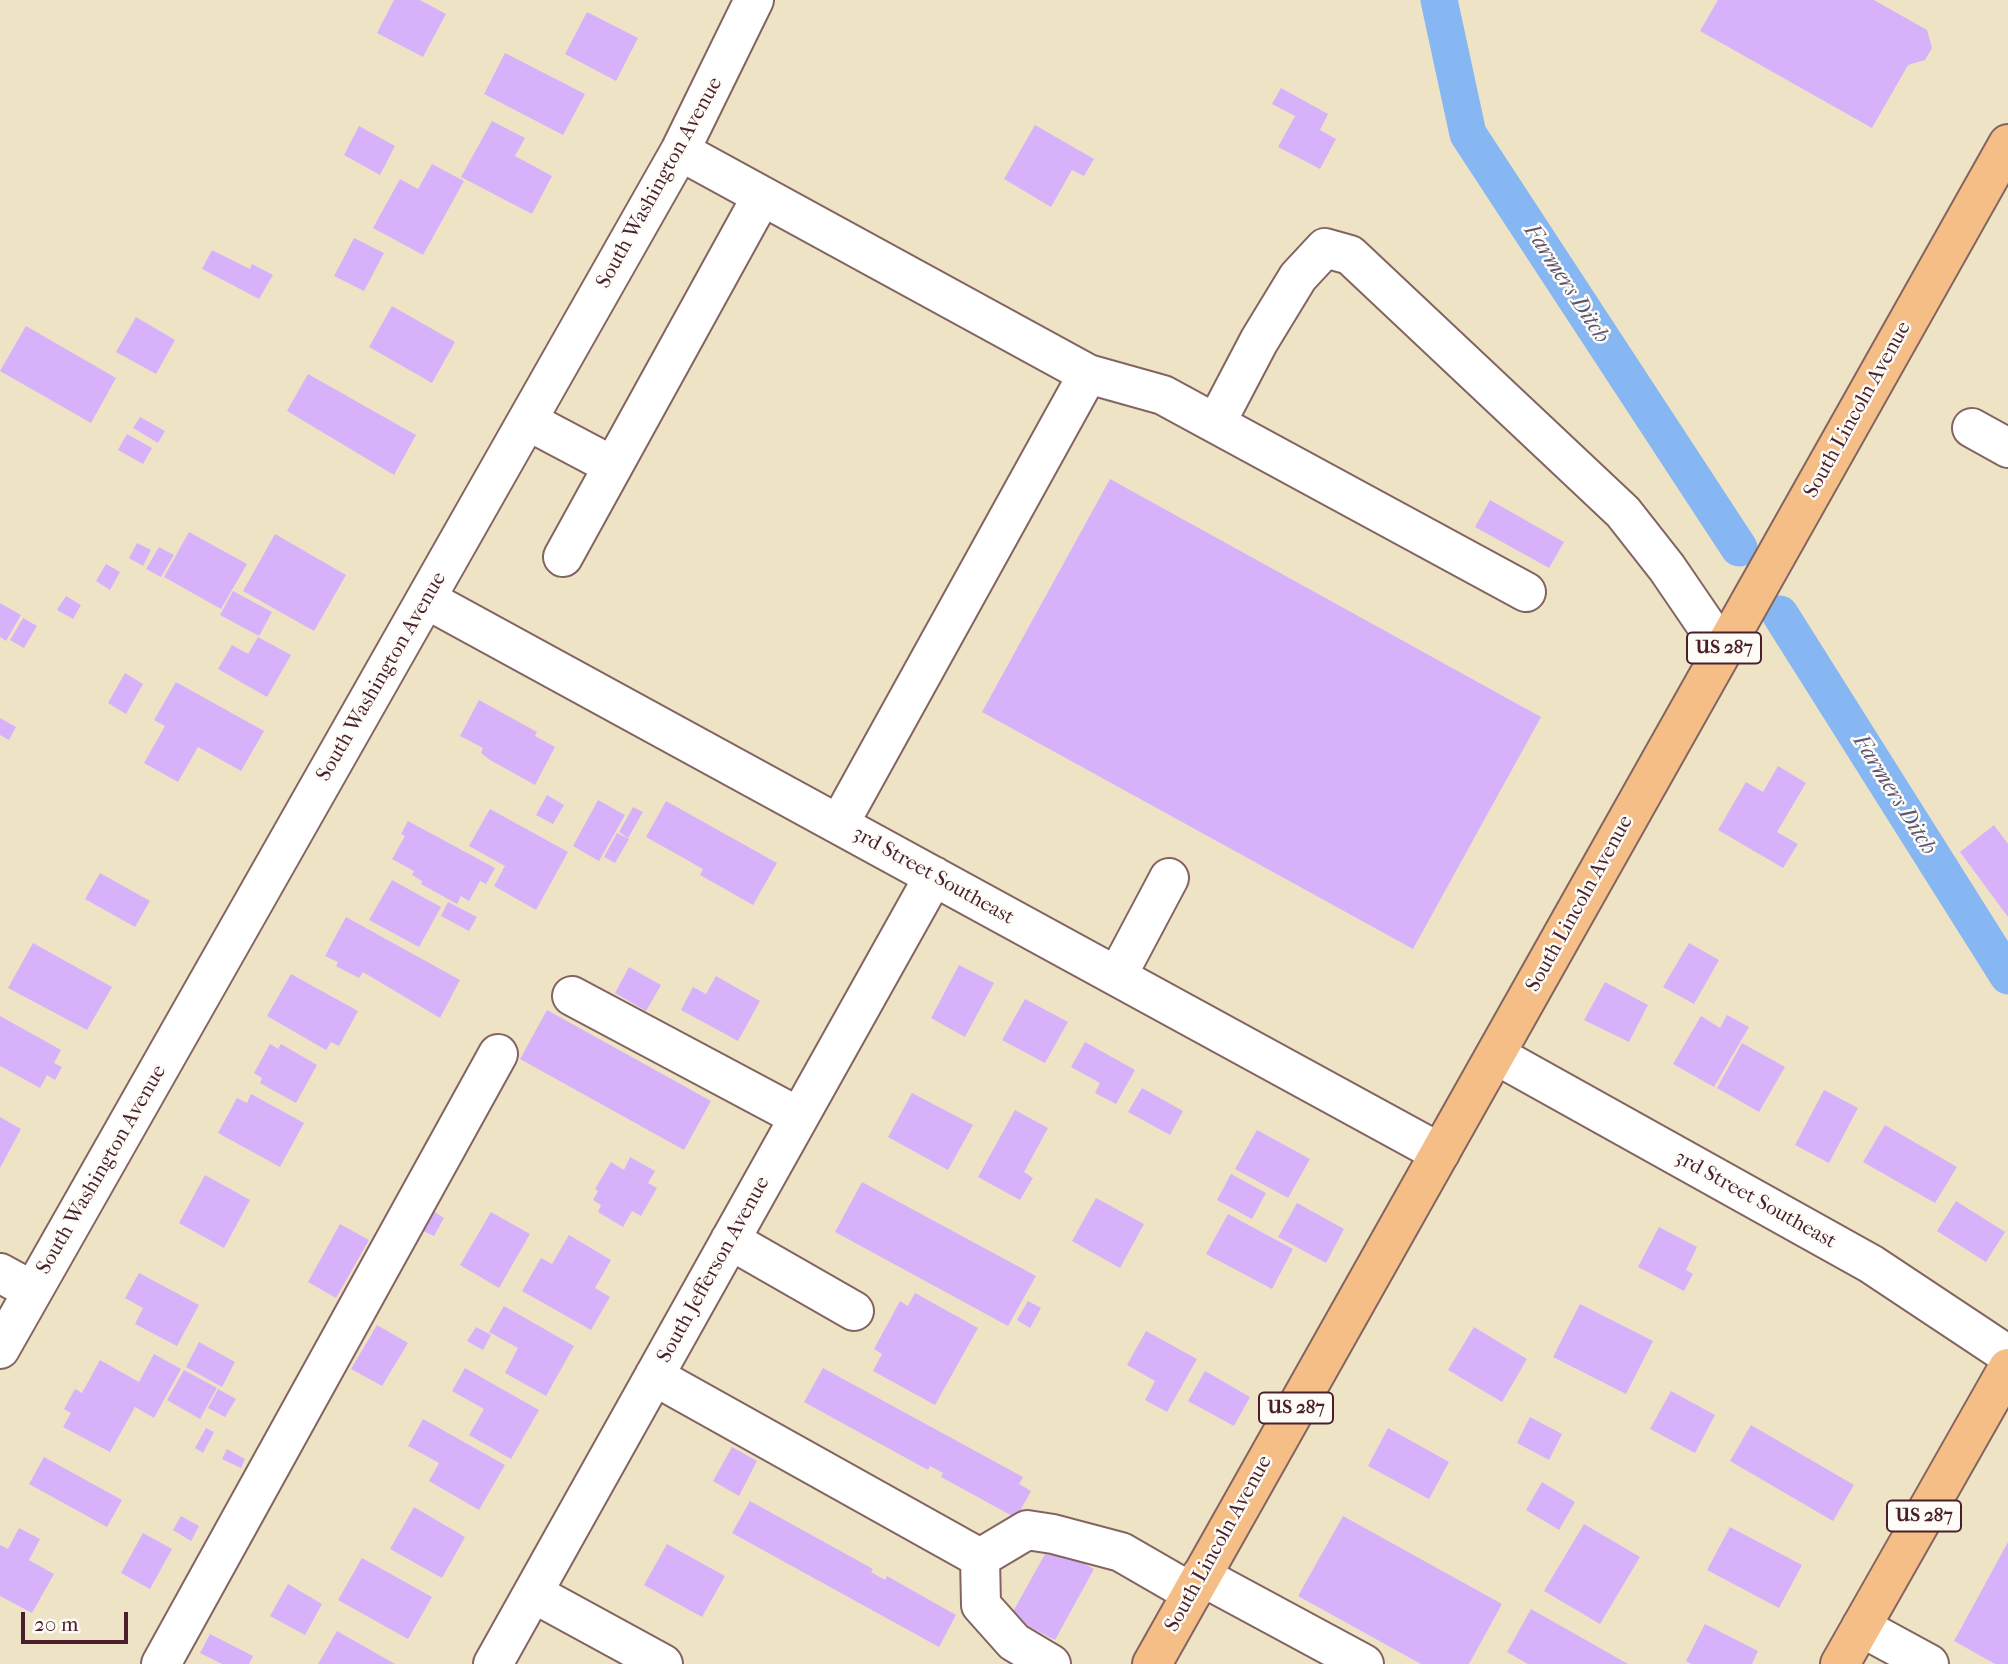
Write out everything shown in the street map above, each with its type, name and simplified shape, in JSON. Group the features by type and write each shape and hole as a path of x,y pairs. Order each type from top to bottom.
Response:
{"highway":[{"name":"South Lincoln Avenue","path":"1152,1664 2008,144"},
{"name":"US 287","path":"1840,1664 2008,1368"}],"street":[{"name":"South Washington Avenue","path":"0,1349 680,151 754,0"},
{"path":"680,151 1088,374 1163,395 1526,592"},
{"path":"563,557 762,196"},
{"path":"1216,424 1259,341 1298,276 1325,248 1350,255 1623,512 1667,568 1723,650"},
{"path":"839,824 1088,374"},
{"path":"528,421 613,467"},
{"path":"1972,428 2008,448"},
{"name":"3rd Street Southeast","path":"426,599 1440,1153"},
{"name":"South Jefferson Avenue","path":"493,1664 934,876"},
{"path":"1117,976 1169,878"},
{"path":"572,996 799,1117"},
{"path":"161,1664 498,1054"},
{"name":"3rd Street Southeast","path":"1496,1055 1871,1264 2008,1355"},
{"path":"730,1240 854,1311"},
{"path":"0,1273 33,1291"},
{"path":"654,1377 980,1559"},
{"path":"980,1559 1027,1531 1053,1534 1121,1552 1364,1664"},
{"path":"980,1559 981,1605 1014,1642 1051,1664"},
{"path":"533,1593 663,1664"},
{"path":"1861,1627 1929,1664"}],"building":[{"path":"394,0 420,0 446,14 423,57 377,33"},
{"path":"1718,0 1874,0 1927,30 1932,48 1925,60 1908,65 1872,128 1700,31"},
{"path":"587,12 638,38 616,81 565,54"},
{"path":"505,53 585,94 563,135 484,94"},
{"path":"1281,88 1328,114 1320,130 1336,139 1320,169 1278,147 1295,116 1272,104"},
{"path":"492,121 525,138 515,156 552,176 532,214 461,177"},
{"path":"1035,125 1094,159 1084,176 1072,170 1051,207 1004,179"},
{"path":"359,126 395,146 380,175 344,155"},
{"path":"432,164 464,181 423,255 373,228 400,179 418,189"},
{"path":"354,238 384,253 364,291 334,276"},
{"path":"212,250 250,269 252,264 273,275 259,299 202,269"},
{"path":"392,306 455,342 432,383 369,347"},
{"path":"136,317 175,340 156,374 116,352"},
{"path":"26,326 116,378 91,423 0,371"},
{"path":"308,374 416,435 394,475 287,411"},
{"path":"140,417 165,431 158,443 133,428"},
{"path":"127,434 152,448 143,464 118,450"},
{"path":"1110,479 1541,717 1413,949 982,712"},
{"path":"1490,500 1564,542 1549,568 1475,527"},
{"path":"189,532 247,564 221,609 164,577"},
{"path":"275,534 346,575 314,631 243,591"},
{"path":"137,543 151,550 143,566 129,558"},
{"path":"159,547 174,555 161,577 146,569"},
{"path":"106,564 120,572 110,590 96,581"},
{"path":"233,591 272,612 259,636 220,615"},
{"path":"66,596 81,605 73,619 57,610"},
{"path":"0,603 21,615 6,641 0,637"},
{"path":"23,618 37,626 24,648 10,640"},
{"path":"258,637 291,655 267,697 218,669 232,645 248,654"},
{"path":"125,673 143,684 126,714 108,703"},
{"path":"176,682 264,731 241,771 198,747 178,782 144,763 165,726 154,720"},
{"path":"479,700 537,732 535,736 555,747 535,785 490,760 481,753 483,748 460,736"},
{"path":"0,718 16,727 9,740 0,735"},
{"path":"1778,766 1806,783 1777,832 1798,844 1783,868 1718,830 1746,782 1763,792"},
{"path":"547,795 564,805 553,824 536,815"},
{"path":"598,800 625,815 599,861 573,846"},
{"path":"666,801 777,863 753,905 700,875 703,869 646,837"},
{"path":"633,807 643,812 628,838 619,832"},
{"path":"490,809 568,852 536,910 494,886 505,866 469,846"},
{"path":"408,821 495,868 486,884 480,881 469,901 461,896 457,904 421,884 422,881 412,875 414,871 392,859 405,836 401,834"},
{"path":"1994,825 2008,844 2008,917 1960,852"},
{"path":"617,833 629,839 615,863 604,857"},
{"path":"100,873 150,901 135,927 85,899"},
{"path":"392,880 441,907 419,947 369,920"},
{"path":"448,902 477,917 469,931 441,916"},
{"path":"346,917 460,980 440,1018 363,972 359,978 336,966 338,962 325,956"},
{"path":"33,943 112,987 87,1030 8,988"},
{"path":"1689,943 1719,960 1694,1004 1663,987"},
{"path":"959,965 994,983 965,1037 931,1018"},
{"path":"629,967 661,985 646,1011 615,993"},
{"path":"291,974 358,1011 339,1046 331,1042 326,1050 267,1016"},
{"path":"716,976 760,1001 738,1041 681,1010 693,987 706,994"},
{"path":"1605,982 1648,1005 1629,1042 1584,1020"},
{"path":"1025,999 1068,1022 1045,1063 1002,1040"},
{"path":"547,1010 711,1101 684,1150 520,1059"},
{"path":"1727,1015 1749,1027 1714,1087 1673,1064 1701,1016 1720,1028"},
{"path":"0,1016 61,1050 54,1063 62,1067 55,1080 47,1075 40,1088 0,1066"},
{"path":"1085,1042 1135,1070 1116,1104 1095,1093 1100,1083 1071,1067"},
{"path":"1742,1043 1785,1067 1759,1112 1717,1088"},
{"path":"270,1044 278,1049 281,1044 317,1065 296,1103 260,1083 262,1078 254,1073"},
{"path":"1142,1088 1183,1111 1170,1135 1128,1112"},
{"path":"1824,1090 1858,1108 1829,1163 1795,1145"},
{"path":"912,1093 973,1125 948,1170 888,1137"},
{"path":"251,1094 304,1123 280,1167 218,1133 237,1098 247,1103"},
{"path":"1015,1110 1048,1128 1024,1172 1033,1178 1020,1200 978,1177"},
{"path":"0,1117 21,1129 0,1168"},
{"path":"1885,1125 1957,1167 1935,1203 1863,1162"},
{"path":"1257,1130 1310,1159 1288,1198 1235,1169"},
{"path":"630,1157 655,1171 648,1183 657,1188 641,1216 632,1211 623,1227 598,1212 601,1205 593,1200 598,1191 595,1189 611,1162 624,1170"},
{"path":"1231,1174 1266,1193 1252,1219 1217,1200"},
{"path":"205,1175 250,1200 224,1248 179,1223"},
{"path":"862,1182 1036,1276 1008,1326 835,1232"},
{"path":"1096,1198 1144,1224 1120,1268 1072,1241"},
{"path":"1956,1201 2005,1232 1986,1262 1937,1231"},
{"path":"1297,1203 1344,1229 1326,1263 1278,1237"},
{"path":"430,1209 444,1218 434,1236 419,1229"},
{"path":"491,1212 530,1234 499,1288 460,1265"},
{"path":"1228,1214 1293,1249 1272,1289 1206,1254"},
{"path":"340,1224 369,1240 336,1298 308,1282"},
{"path":"1659,1227 1697,1247 1686,1270 1693,1274 1684,1291 1638,1267"},
{"path":"569,1235 611,1260 595,1288 610,1297 591,1330 522,1291 541,1258 552,1264"},
{"path":"139,1273 199,1305 177,1346 135,1324 143,1308 125,1298"},
{"path":"915,1293 978,1328 935,1405 873,1371 882,1354 874,1349 900,1301 908,1306"},
{"path":"1028,1301 1041,1308 1030,1328 1017,1320"},
{"path":"1580,1304 1653,1341 1626,1394 1553,1357"},
{"path":"504,1306 574,1346 546,1396 505,1373 518,1348 489,1332"},
{"path":"377,1325 408,1343 382,1386 351,1369"},
{"path":"476,1327 491,1335 483,1350 467,1341"},
{"path":"1474,1327 1527,1359 1502,1402 1448,1370"},
{"path":"1146,1331 1197,1359 1167,1412 1145,1400 1155,1381 1127,1365"},
{"path":"199,1342 235,1362 222,1387 186,1367"},
{"path":"154,1354 181,1369 154,1418 135,1407 110,1452 63,1427 71,1413 64,1409 75,1389 82,1393 100,1360 139,1382"},
{"path":"465,1368 539,1410 511,1459 469,1435 484,1409 452,1391"},
{"path":"823,1368 1023,1477 1019,1484 1031,1491 1016,1518 941,1477 943,1473 930,1466 928,1470 804,1402"},
{"path":"184,1370 217,1388 200,1419 167,1400"},
{"path":"1205,1371 1250,1397 1234,1426 1188,1401"},
{"path":"218,1389 236,1399 225,1417 208,1408"},
{"path":"1671,1391 1715,1415 1695,1453 1650,1429"},
{"path":"1530,1417 1562,1434 1549,1460 1517,1443"},
{"path":"423,1419 505,1465 479,1510 429,1481 439,1463 408,1446"},
{"path":"1751,1425 1854,1485 1833,1521 1730,1461"},
{"path":"206,1428 214,1432 203,1453 195,1448"},
{"path":"1388,1428 1449,1462 1429,1499 1368,1466"},
{"path":"732,1447 757,1461 739,1496 713,1481"},
{"path":"227,1449 245,1459 241,1468 222,1459"},
{"path":"44,1457 122,1500 107,1527 29,1484"},
{"path":"1542,1482 1575,1502 1559,1530 1526,1510"},
{"path":"750,1501 873,1569 871,1572 885,1580 887,1576 956,1615 939,1647 732,1533"},
{"path":"414,1507 465,1537 442,1578 390,1549"},
{"path":"181,1516 199,1526 191,1541 173,1530"},
{"path":"1343,1516 1502,1604 1469,1664 1421,1664 1298,1596"},
{"path":"1584,1524 1640,1557 1600,1624 1544,1591"},
{"path":"1730,1527 1802,1565 1779,1608 1707,1570"},
{"path":"19,1528 40,1539 29,1560 54,1574 32,1613 0,1596 0,1545 8,1549"},
{"path":"143,1533 172,1549 150,1589 121,1573"},
{"path":"2008,1542 2008,1664 1995,1664 1954,1641"},
{"path":"667,1544 725,1576 702,1617 644,1585"},
{"path":"1050,1545 1094,1569 1055,1640 1010,1617"},
{"path":"362,1558 432,1597 408,1639 338,1600"},
{"path":"288,1584 322,1604 305,1635 270,1616"},
{"path":"1531,1609 1628,1664 1528,1664 1507,1652"},
{"path":"1705,1624 1758,1651 1752,1664 1691,1664 1686,1661"},
{"path":"337,1631 395,1664 318,1664"},
{"path":"210,1634 253,1656 249,1664 222,1664 200,1653"}],"waterway":[{"name":"Farmers Ditch","path":"1439,0 1468,134 1739,548"},
{"name":"Farmers Ditch","path":"1780,614 2008,976"}]}
